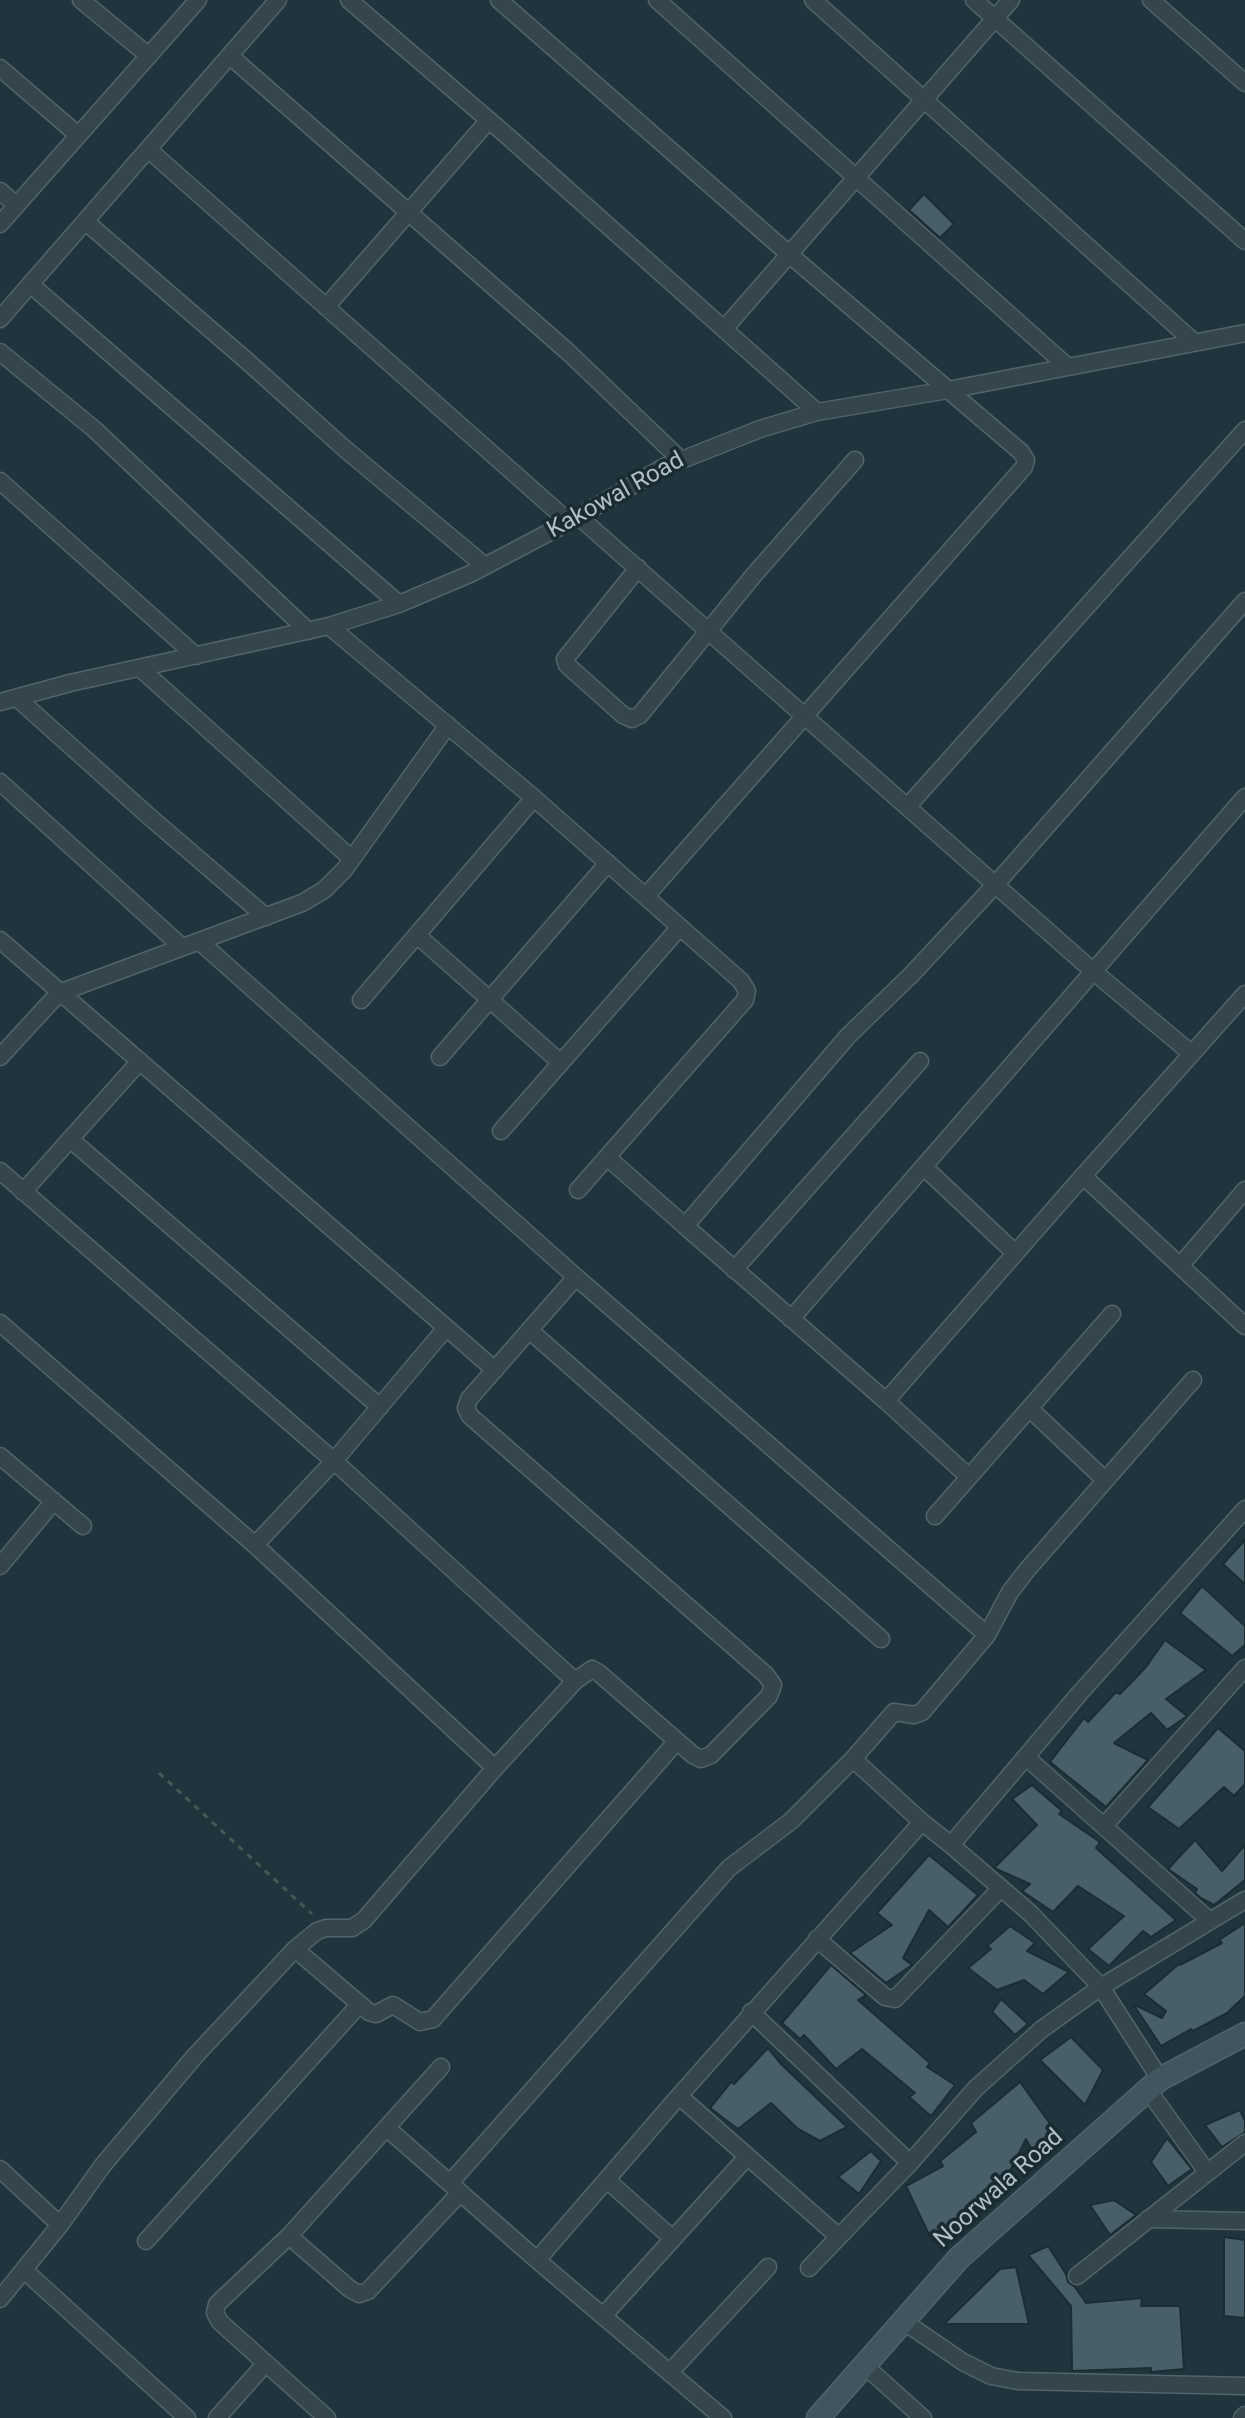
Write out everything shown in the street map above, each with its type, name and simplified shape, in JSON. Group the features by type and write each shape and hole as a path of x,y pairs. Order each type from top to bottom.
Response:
{"street":[{"path":"81,0 149,56"},
{"path":"0,224 198,0"},
{"path":"0,319 278,0"},
{"path":"349,0 489,120 817,412"},
{"path":"499,0 1021,452 1026,460 1024,467 646,896"},
{"path":"657,0 1068,367"},
{"path":"813,0 1194,342"},
{"path":"974,0 1245,241"},
{"path":"724,329 1011,0"},
{"path":"1151,0 1245,83"},
{"path":"230,56 567,351 681,460"},
{"path":"0,68 78,135"},
{"path":"326,307 489,120"},
{"path":"149,150 326,307 574,519 638,568 1094,972 1192,1054"},
{"path":"0,191 16,205"},
{"path":"86,222 345,449 485,566"},
{"path":"30,284 399,604"},
{"name":"Kakowal Road","path":"5,700 329,626 399,604 485,566 681,460 725,441 817,412 1245,333"},
{"path":"0,352 94,429 308,631"},
{"path":"907,807 1245,430"},
{"path":"638,568 567,652 565,659 567,665 623,715 632,719 640,715 753,576 855,460"},
{"path":"0,481 196,656"},
{"path":"685,1226 848,1036 911,975 995,885 1245,601"},
{"path":"329,626 534,798 741,981 747,991 745,1000 578,1190"},
{"path":"141,669 352,859"},
{"path":"5,700 152,819 266,917"},
{"path":"0,1057 59,993 266,917 302,903 324,890 352,859 448,725"},
{"path":"0,782 182,947"},
{"path":"791,1319 1245,797"},
{"path":"361,1000 534,798"},
{"path":"440,1057 608,863"},
{"path":"501,1131 680,927"},
{"path":"418,936 561,1063"},
{"path":"199,941 576,1277 987,1635"},
{"path":"3,949 140,1061 495,1370"},
{"path":"886,1401 1245,994"},
{"path":"23,1192 140,1061"},
{"path":"734,1270 920,1061"},
{"path":"70,1139 380,1407"},
{"path":"607,1157 969,1477"},
{"path":"924,1167 1015,1253"},
{"path":"0,1171 334,1461 575,1681"},
{"path":"1083,1176 1245,1326"},
{"path":"1180,1266 1245,1190"},
{"path":"0,2299 123,2141 195,2056 295,1949 317,1931 352,1928 364,1920 575,1681 592,1669 599,1673 701,1759 711,1755 769,1696 773,1685 766,1675 470,1416 466,1408 469,1399 576,1277"},
{"path":"935,1516 1112,1314"},
{"path":"255,1545 334,1461 446,1328"},
{"path":"529,1330 881,1639"},
{"path":"3,1333 255,1545 495,1768"},
{"path":"289,2236 350,2289 359,2294 368,2291 729,1868 791,1821 853,1759 894,1712 914,1715 922,1712 987,1635 1010,1592 1027,1570 1193,1380"},
{"path":"1030,1409 1105,1480"},
{"path":"1,1459 83,1526"},
{"path":"0,1566 54,1501"},
{"path":"951,1845 1079,1694 1245,1509"},
{"path":"1104,1826 1245,1668"},
{"path":"295,1949 359,2005 376,2014 393,2005 420,2022 433,2019 677,1741"},
{"path":"1026,1757 1210,1921"},
{"path":"853,1759 1030,1913 1101,1987 1207,2172"},
{"path":"537,2260 751,2012 922,1822"},
{"path":"817,1939 885,1997 895,1999 1001,1888"},
{"path":"809,2268 910,2163 976,2088 1042,2029 1101,1987 1245,1900"},
{"path":"146,2241 359,2005"},
{"path":"751,2012 910,2163"},
{"name":"Noorwala Road","path":"818,2418 959,2258 1154,2084 1245,2034"},
{"path":"327,2418 220,2322 215,2313 217,2304 289,2236 441,2067"},
{"path":"679,2096 839,2237"},
{"path":"388,2129 723,2418"},
{"path":"1077,2276 1245,2143"},
{"path":"603,2316 747,2157"},
{"path":"0,2169 60,2225"},
{"path":"607,2180 673,2239"},
{"path":"1148,2219 1245,2221"},
{"path":"670,2372 768,2267"},
{"path":"24,2270 187,2418"},
{"path":"903,2321 963,2362 991,2376 1005,2379 1119,2385 1245,2386"},
{"path":"217,2418 266,2363"},
{"path":"864,2365 923,2418"}],"path":[{"path":"159,1773 326,1928"}],"building":[{"path":"924,194 954,224 940,238 909,210"},
{"path":"1245,1540 1245,1584 1223,1564"},
{"path":"1202,1586 1245,1626 1245,1645 1232,1656 1180,1613"},
{"path":"1165,1640 1206,1670 1166,1699 1187,1716 1167,1730 1151,1713 1114,1743 1148,1760 1106,1807 1050,1762 1084,1718 1088,1722 1116,1692 1120,1694 1146,1667"},
{"path":"1218,1728 1245,1751 1245,1784 1234,1796 1224,1787 1179,1829 1148,1807"},
{"path":"1032,1785 1062,1811 1059,1814 1100,1842 1096,1848 1176,1920 1151,1937 1143,1931 1109,1966 1088,1949 1124,1916 1078,1886 1053,1912 1022,1891 1030,1884 994,1868 1037,1825 1012,1799"},
{"path":"1195,1840 1222,1871 1245,1845 1245,1880 1214,1905 1201,1898 1195,1893 1197,1889 1168,1869"},
{"path":"929,1855 978,1895 948,1927 929,1910 903,1958 912,1965 886,1983 850,1953 892,1925 877,1913"},
{"path":"1245,1923 1245,1996 1227,2013 1161,2046 1133,2004 1162,2018 1166,2011 1144,1994 1179,1964 1222,1943 1219,1940"},
{"path":"1010,1926 1035,1943 1027,1951 1069,1972 1043,1994 1024,1980 997,1990 968,1968 991,1949 987,1946"},
{"path":"831,1965 866,1995 858,2000 930,2063 927,2067 955,2085 931,2116 909,2097 915,2093 862,2049 836,2069 804,2035 800,2039 782,2023"},
{"path":"1001,1999 1028,2024 1015,2035 992,2012"},
{"path":"1071,2037 1103,2070 1085,2105 1040,2060"},
{"path":"768,2048 847,2127 820,2141 798,2129 771,2103 738,2129 710,2108 731,2082 734,2084"},
{"path":"1020,2082 1056,2132 1032,2150 1026,2139 999,2193 974,2217 971,2212 932,2241 906,2186 943,2166 940,2161 976,2132 971,2123"},
{"path":"1240,2110 1245,2121 1245,2132 1222,2147 1205,2125"},
{"path":"1167,2138 1192,2169 1168,2186 1151,2162"},
{"path":"871,2151 881,2161 859,2194 838,2177"},
{"path":"1114,2200 1136,2215 1110,2235 1090,2205"},
{"path":"1224,2237 1245,2240 1245,2318 1224,2316"},
{"path":"1048,2246 1068,2282 1086,2303 1142,2298 1141,2306 1180,2306 1184,2369 1151,2372 1151,2368 1072,2371 1071,2306 1028,2255"},
{"path":"1016,2267 1029,2324 944,2324 1000,2269"}]}
